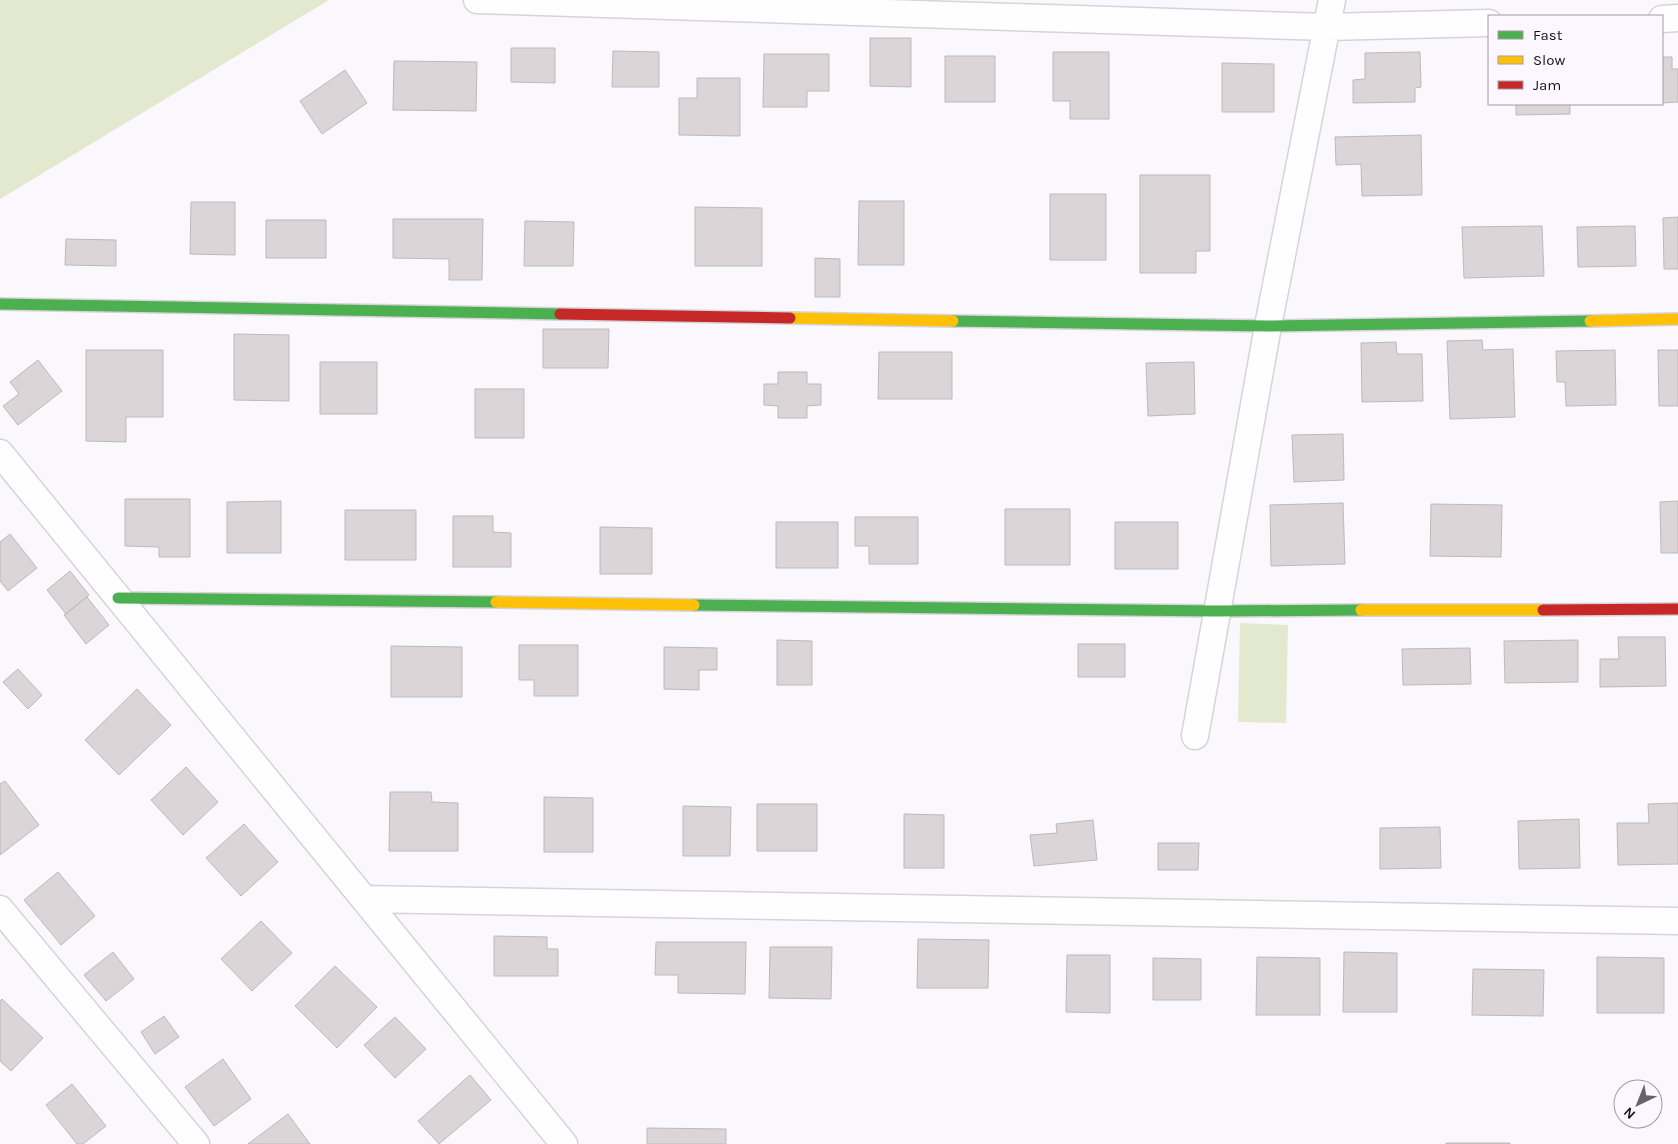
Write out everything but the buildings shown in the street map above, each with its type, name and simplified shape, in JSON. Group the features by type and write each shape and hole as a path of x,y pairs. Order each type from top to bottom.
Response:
{"street":[{"path":"477,0 1327,27 1488,23"},
{"path":"1195,736 1268,326 1332,0"},
{"path":"1663,18 1678,18"},
{"path":"0,304 1268,326 1678,319"},
{"path":"0,453 564,1144"},
{"path":"118,598 1216,611 1678,609"},
{"path":"364,899 1678,921"},
{"path":"0,909 196,1144"}],"green space":[{"path":"0,0 329,0 0,199"},
{"path":"1240,623 1288,625 1286,723 1238,722"}],"traffic: fast":[{"path":"0,304 560,314"},
{"path":"953,321 1268,326 1590,321"},
{"path":"118,598 496,602"},
{"path":"694,605 1216,611 1361,610"}],"traffic: slow":[{"path":"790,318 953,321"},
{"path":"1590,321 1678,319"},
{"path":"496,602 694,605"},
{"path":"1361,610 1543,610"}],"traffic: jam":[{"path":"560,314 790,318"},
{"path":"1543,610 1678,609"}]}
